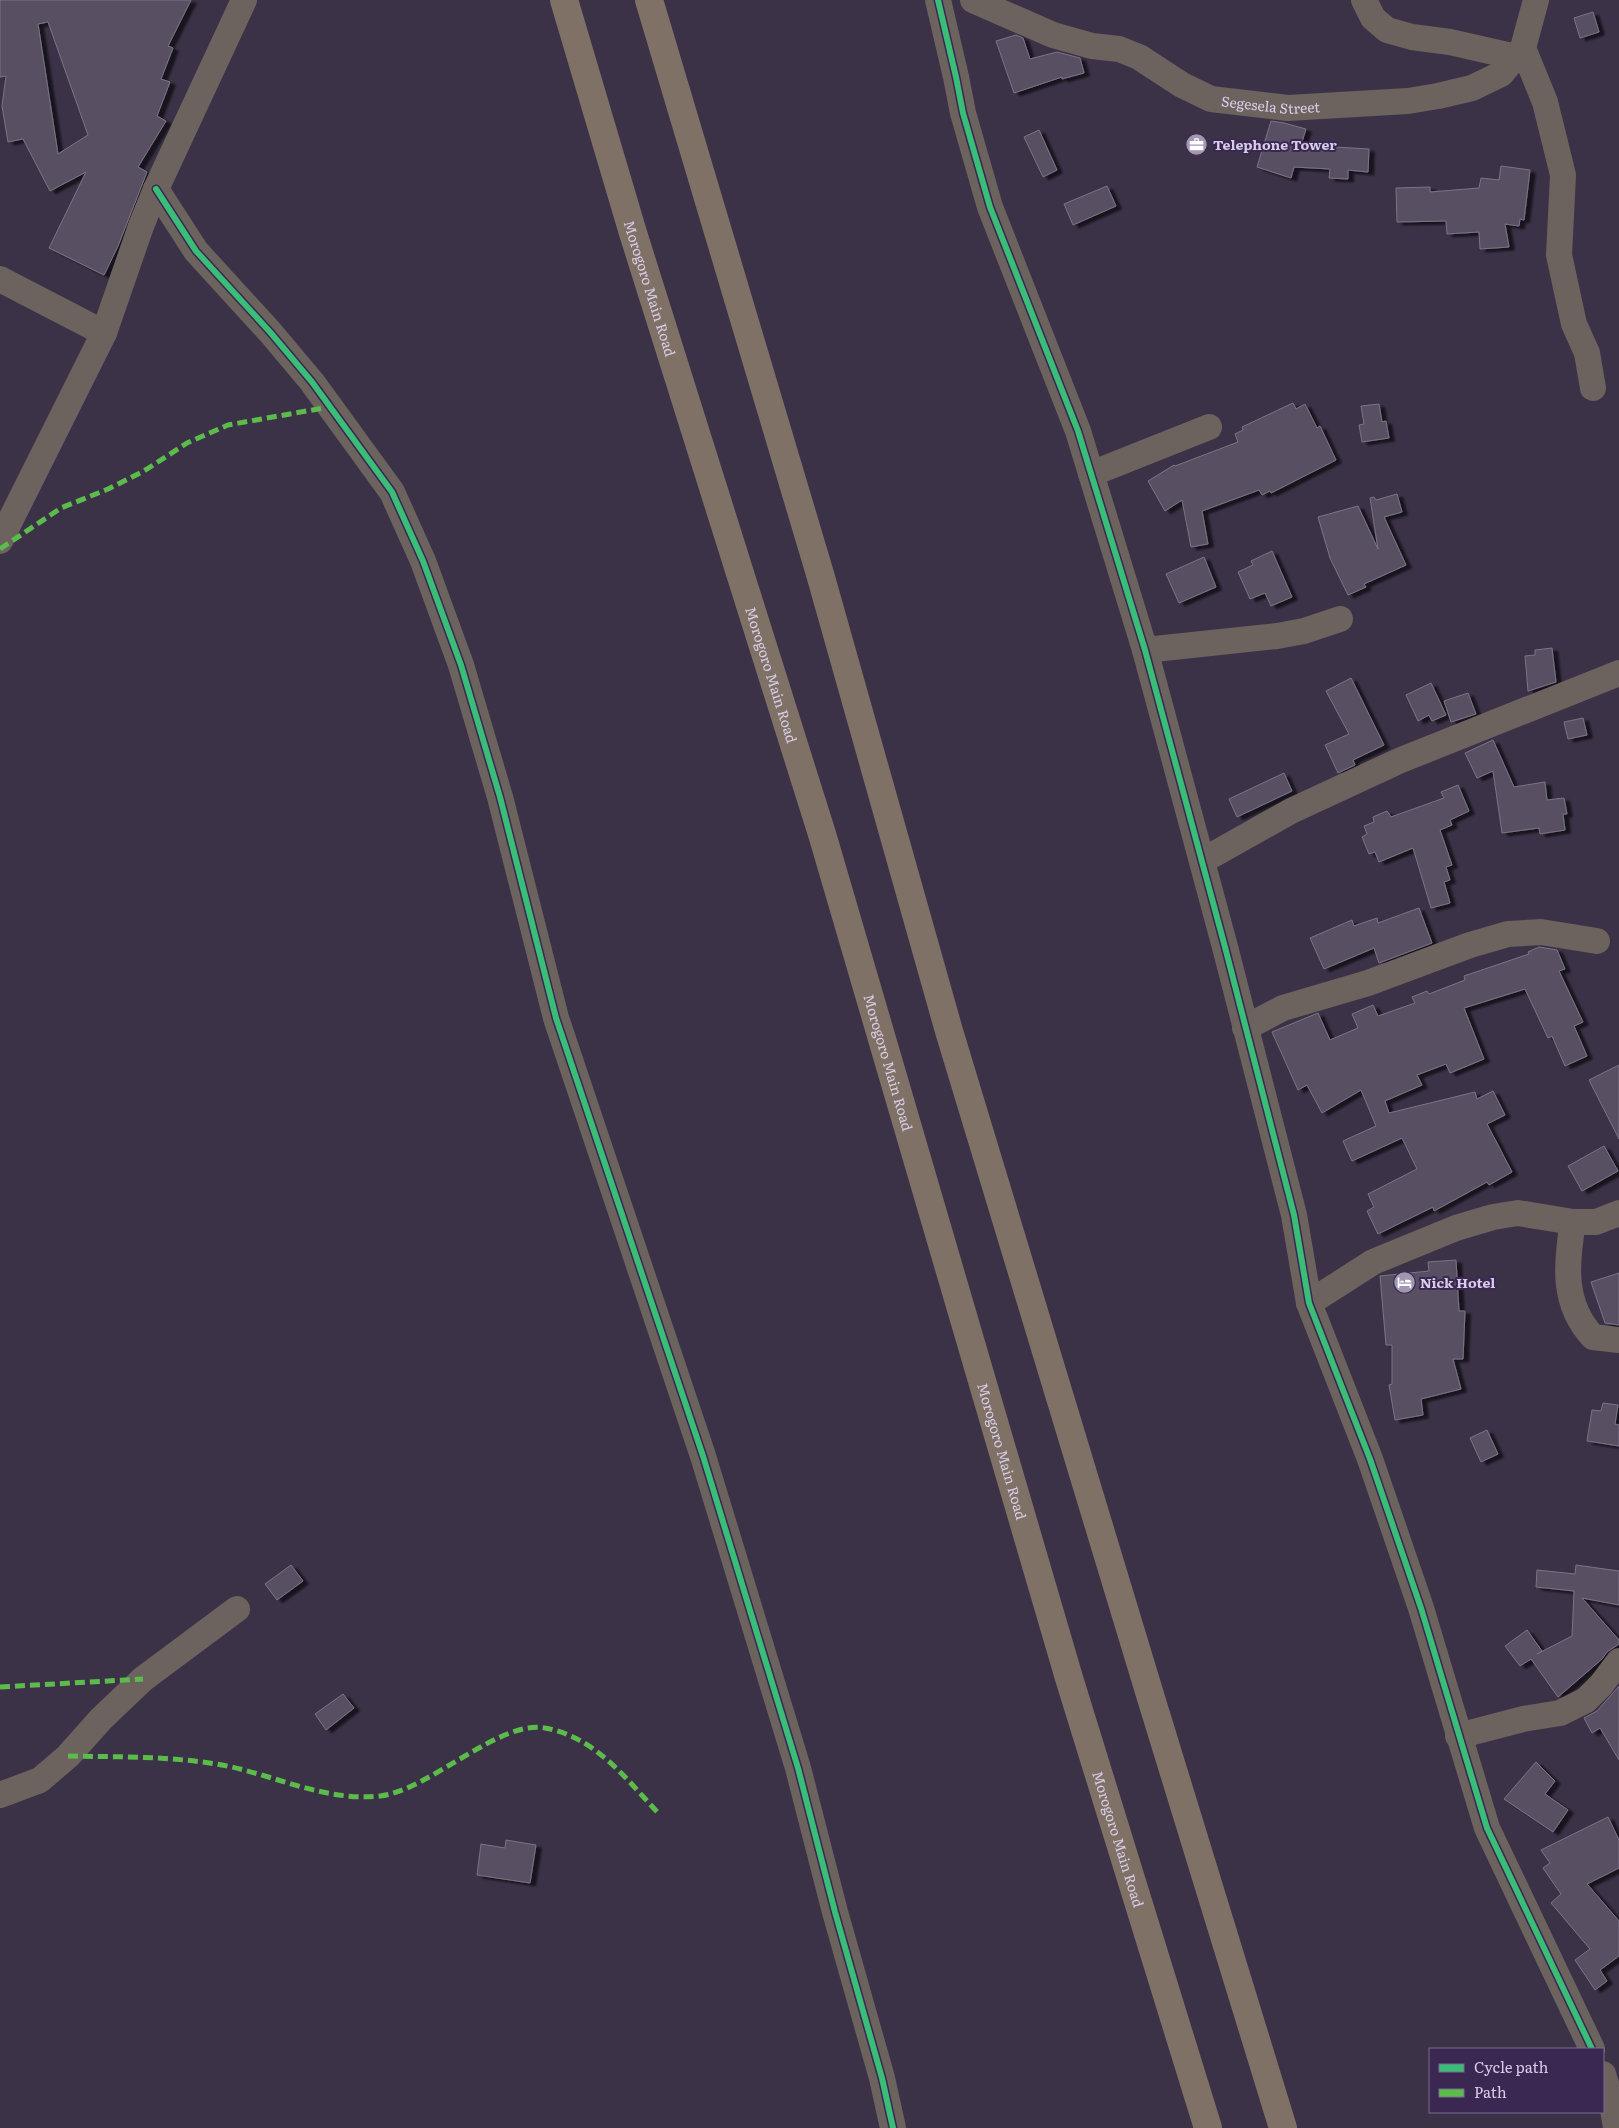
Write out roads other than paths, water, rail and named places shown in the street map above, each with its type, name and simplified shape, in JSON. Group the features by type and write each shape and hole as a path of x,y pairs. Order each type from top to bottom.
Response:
{"highway":[{"name":"Morogoro Main Road","path":"564,0 634,233 822,834 1066,1669 1208,2128"},
{"path":"649,0 817,565 949,1031 1283,2128"}],"street":[{"path":"0,541 104,332 156,189 244,0"},
{"path":"938,0 963,113 990,207 1078,432 1145,650 1294,1215 1309,1303 1370,1459 1421,1608 1487,1828 1592,2048"},
{"name":"Segesela Street","path":"973,0 1054,35 1092,46 1119,49 1139,57 1182,85 1211,99 1288,108 1408,101 1472,88 1501,74 1520,53 1536,0"},
{"path":"1364,0 1373,18 1387,30 1412,37 1520,53 1546,102 1563,175 1560,255 1574,324 1587,353 1593,388"},
{"path":"156,189 196,250 312,382 392,492 423,561 461,665 500,797 556,1018 692,1421 798,1768 835,1912 882,2078 893,2128"},
{"path":"0,279 104,332"},
{"path":"1091,474 1209,426"},
{"path":"1145,650 1277,636 1304,631 1340,620"},
{"path":"1202,861 1291,811 1401,760 1619,673"},
{"path":"1246,1028 1283,1008 1368,983 1470,945 1508,934 1540,932 1597,940"},
{"path":"1309,1303 1374,1262 1465,1225 1493,1217 1518,1213 1573,1222 1596,1222 1619,1213"},
{"path":"1573,1222 1567,1274 1571,1302 1583,1326 1593,1337 1619,1340"},
{"path":"0,1795 40,1780 68,1756 101,1719 143,1679 237,1609"},
{"path":"1458,1736 1523,1719 1560,1713 1586,1700 1601,1685 1619,1661"},
{"path":"1604,2077 1612,2103 1616,2128"}],"place":[{"name":"Telephone Tower","path":"1197,144"},
{"name":"Nick Hotel","path":"1404,1282"}]}
